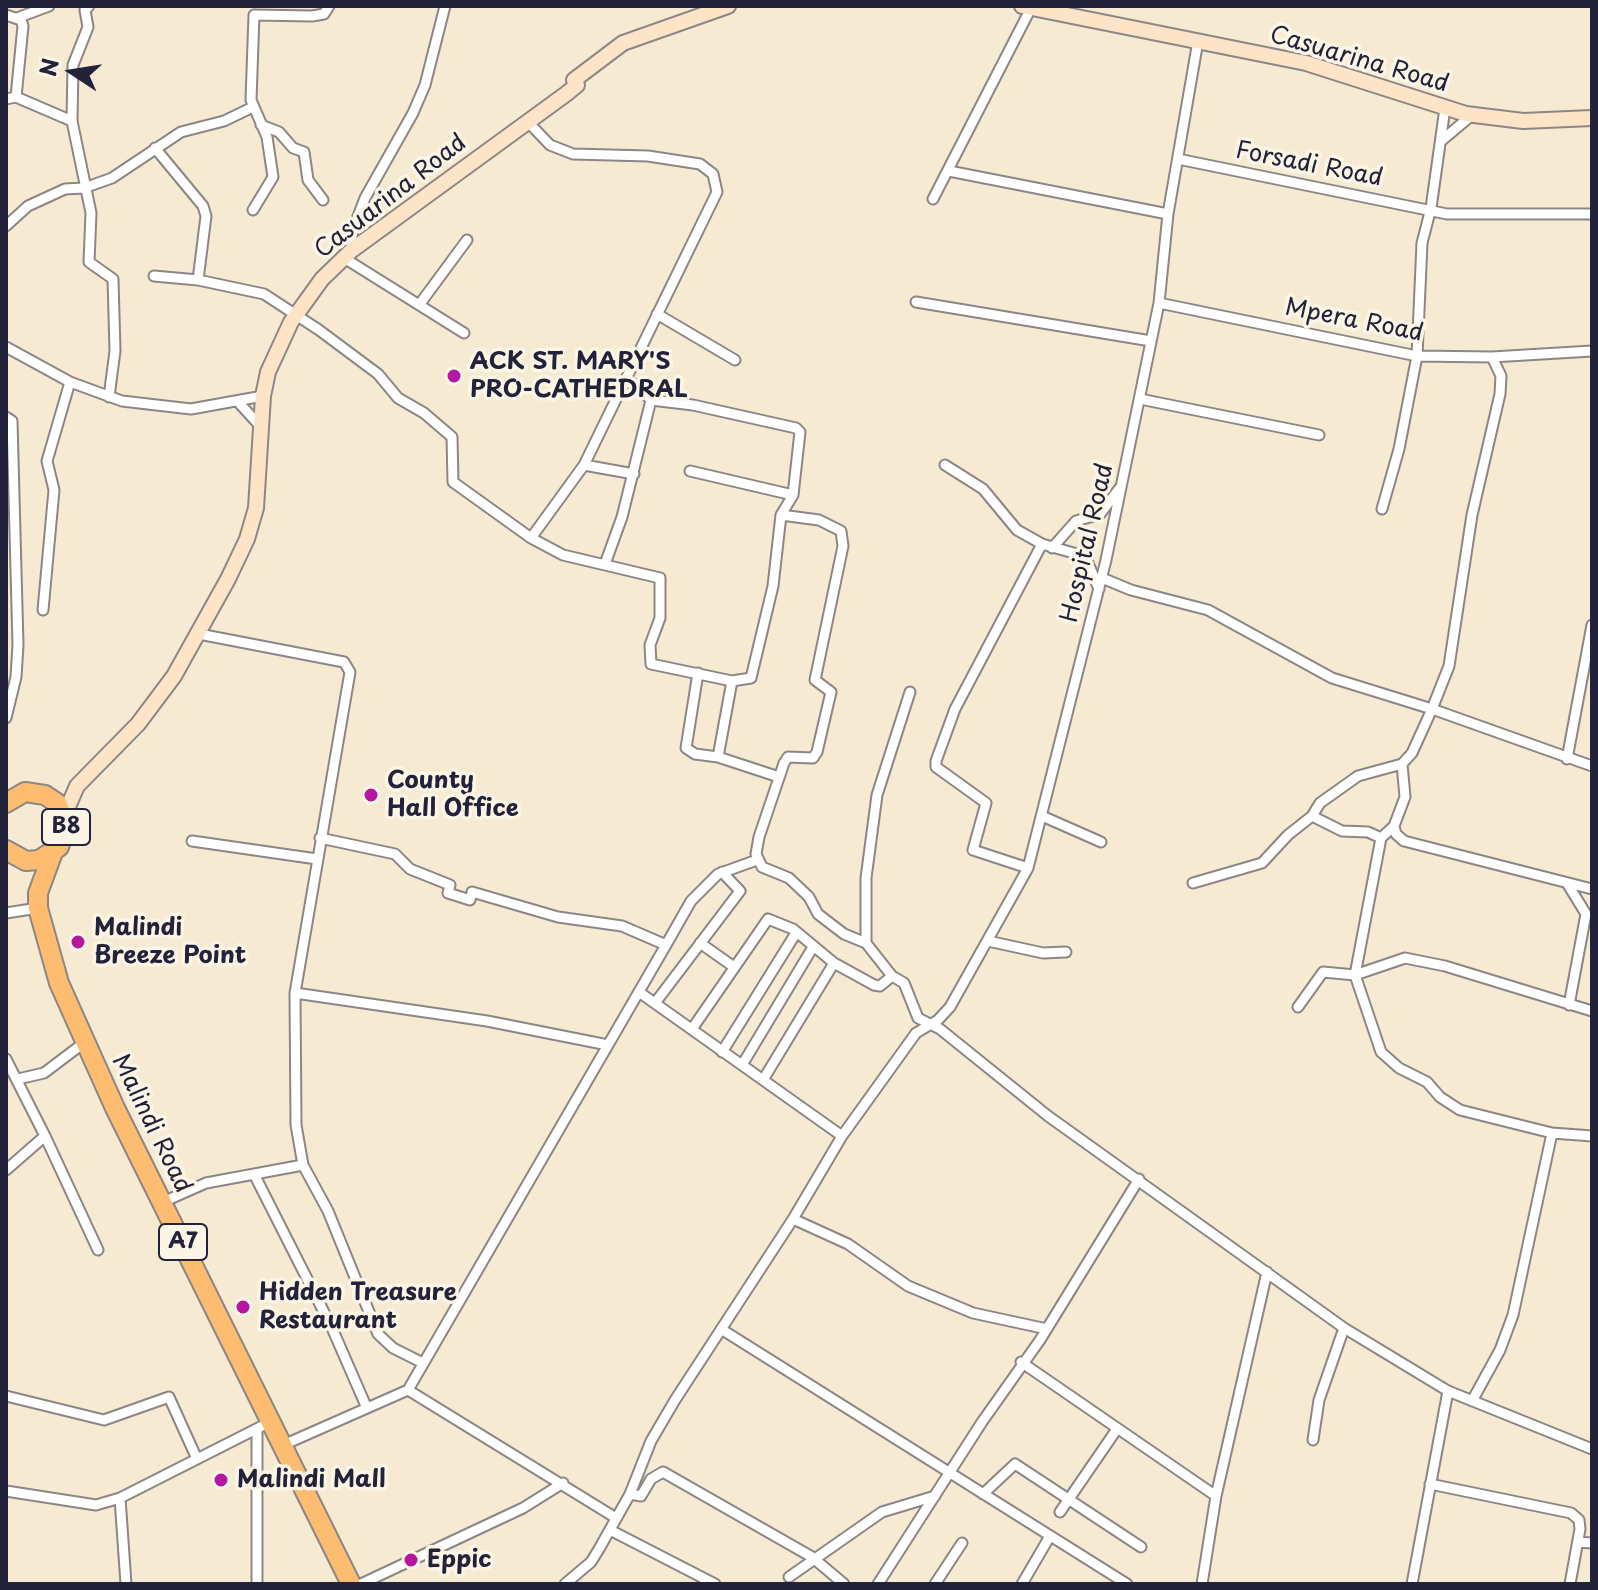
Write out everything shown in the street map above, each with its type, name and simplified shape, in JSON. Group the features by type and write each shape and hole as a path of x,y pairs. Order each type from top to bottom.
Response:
{"highway":[{"name":"B8","path":"6,850 26,861 52,855 64,837 64,816 57,803 35,792 9,797"},
{"path":"38,901 52,855"},
{"name":"Malindi Road","path":"26,861 56,975 85,1042 163,1202 264,1426 281,1446 351,1584"}],"street":[{"path":"6,15 17,18 49,6"},
{"path":"253,210 273,177 267,137 253,107 254,15 312,16 324,14 329,6"},
{"path":"445,6 425,85 413,113 365,198 352,232 348,254 464,333"},
{"name":"Casuarina Road","path":"77,786 154,703 199,634 247,539 260,482 263,394 295,315 322,279 348,254 577,85 574,80 623,43 728,6"},
{"path":"85,7 88,27 73,65 72,121 91,213 89,262 113,279 115,351 109,397"},
{"path":"933,199 1027,7"},
{"name":"Casuarina Road","path":"1027,7 1306,63 1472,115 1523,121 1592,118"},
{"path":"17,18 23,26 11,98 72,121"},
{"name":"Hospital Road","path":"565,1584 591,1562 630,1494 651,1441 793,1219 842,1136 916,1033 932,1024 950,1007 1028,868 1102,578 1140,399 1159,303 1168,214 1198,41"},
{"path":"6,226 28,206 65,189 84,188 112,178 181,132 224,121 253,107"},
{"path":"1382,509 1399,449 1417,356 1422,243 1431,208 1445,108"},
{"path":"1441,141 1472,115"},
{"path":"528,122 550,145 573,154 648,156 699,163 713,174 717,184 715,199 584,465 531,538"},
{"path":"261,125 279,132 293,148 304,152 308,180 323,200"},
{"path":"155,148 203,206 206,216 198,280"},
{"name":"Forsadi Road","path":"1178,159 1431,208 1447,214 1592,214"},
{"path":"65,189 80,162"},
{"path":"949,171 1168,214"},
{"path":"419,305 467,240"},
{"path":"154,276 198,280 264,294 295,315 378,374 398,398 424,413 452,437 453,482 531,538 563,555 660,578 660,618 650,645 651,664 678,673 748,681 755,674 773,586 783,527 781,515 793,495 801,437 798,429 693,405 651,400 634,384 625,382"},
{"path":"916,302 1151,341"},
{"name":"Mpera Road","path":"1159,303 1417,356 1492,357 1592,351"},
{"path":"657,314 735,360"},
{"path":"6,347 70,382 91,387 109,397 163,408 191,409 240,402 263,394"},
{"path":"1193,883 1262,863 1288,835 1312,816 1320,803 1358,776 1402,764 1412,753 1449,666 1472,515 1500,394 1501,376 1492,357"},
{"path":"43,610 54,490 47,461 70,382"},
{"path":"240,402 263,394"},
{"path":"1140,399 1319,435"},
{"path":"605,564 634,474 651,400"},
{"path":"240,402 262,428"},
{"path":"6,417 12,421 10,519 17,662 6,718"},
{"path":"584,465 634,474"},
{"path":"945,465 983,489 1017,530 1047,546 1077,554 1088,563 1099,589"},
{"path":"690,471 793,495"},
{"path":"1028,868 973,850 986,803 936,767 936,761 955,709 1047,546 1076,521 1100,514 1121,486"},
{"path":"757,860 759,837 788,757 813,758 817,752 831,692 815,680 843,546 841,531 819,520 781,515"},
{"path":"1102,578 1131,590 1208,610 1332,678 1460,716 1592,766"},
{"path":"1567,759 1592,625"},
{"path":"199,634 344,662 352,679 320,838 295,993 294,1089 303,1165 328,1211 378,1334 393,1348 423,1363"},
{"path":"698,673 686,748 695,754 718,757 779,777"},
{"path":"718,757 732,681"},
{"path":"866,943 866,878 877,795 910,692"},
{"path":"1402,764 1405,797 1394,826 1381,838 1355,975 1381,1052 1399,1068 1427,1082 1440,1097 1460,1110 1552,1133 1592,1136"},
{"path":"45,795 77,786"},
{"path":"64,816 77,786"},
{"path":"1042,816 1101,842"},
{"path":"1312,816 1334,829 1368,832 1381,838"},
{"path":"1394,826 1404,841 1592,889"},
{"path":"320,838 395,854 410,869 450,885 448,893 470,900 472,892 558,917 622,926 666,945"},
{"path":"192,841 317,859"},
{"path":"757,860 770,871 789,878 809,897 818,914 844,934 866,943 892,976 904,983 918,1018 932,1024 1048,1116 1344,1328 1448,1391 1592,1449"},
{"path":"281,1446 408,1390 691,901 722,872 757,860"},
{"path":"655,1003 740,891 740,886 722,872"},
{"path":"1567,883 1586,914 1569,1005"},
{"path":"6,913 38,901"},
{"path":"692,1029 768,919 793,929 834,963 877,986 892,976"},
{"path":"722,1052 796,933"},
{"path":"988,941 1043,953 1066,952"},
{"path":"700,943 734,967"},
{"path":"742,1065 813,947"},
{"path":"1298,1007 1323,972 1355,975 1405,958 1445,966 1592,1011"},
{"path":"763,1080 834,963"},
{"path":"639,992 842,1136"},
{"path":"295,993 487,1021 608,1045"},
{"path":"18,1079 44,1073 85,1042"},
{"path":"6,1059 98,1250"},
{"path":"1472,1401 1500,1350 1513,1315 1552,1133"},
{"path":"6,1170 11,1159 45,1136"},
{"path":"163,1202 206,1183 303,1165"},
{"path":"255,1176 332,1328 366,1406"},
{"path":"878,1584 1021,1362 1047,1329 1139,1179"},
{"path":"793,1219 848,1244 908,1286 973,1313 1047,1329"},
{"path":"1202,1584 1216,1496 1267,1272"},
{"path":"1313,1440 1319,1400 1344,1328"},
{"path":"721,1329 1127,1584"},
{"path":"1021,1362 1216,1496"},
{"path":"408,1390 616,1518"},
{"path":"1412,1584 1448,1391"},
{"path":"6,1396 104,1420 169,1397 197,1459"},
{"path":"6,1491 96,1505 120,1498 264,1426 257,1584"},
{"path":"1060,1512 1117,1429"},
{"path":"983,1494 1015,1464 1141,1547"},
{"path":"630,1494 641,1496 651,1479 663,1472 812,1557 844,1584"},
{"path":"361,1584 523,1508 563,1483"},
{"path":"1430,1484 1560,1508 1579,1520 1570,1584"},
{"path":"789,1577 812,1557 826,1552 882,1512 935,1496"},
{"path":"120,1498 126,1584"},
{"path":"610,1530 715,1584"},
{"path":"1022,1584 1050,1536"},
{"path":"1578,1542 1592,1543"},
{"path":"935,1584 962,1543"},
{"path":"577,1576 585,1584"}],"place":[{"name":"ACK ST. MARY'S PRO-CATHEDRAL","path":"454,376"},
{"name":"County Hall Office","path":"371,795"},
{"name":"Malindi Breeze Point","path":"78,942"},
{"name":"Hidden Treasure Restaurant","path":"243,1307"},
{"name":"Malindi Mall","path":"221,1480"},
{"name":"Eppic","path":"411,1560"}]}
